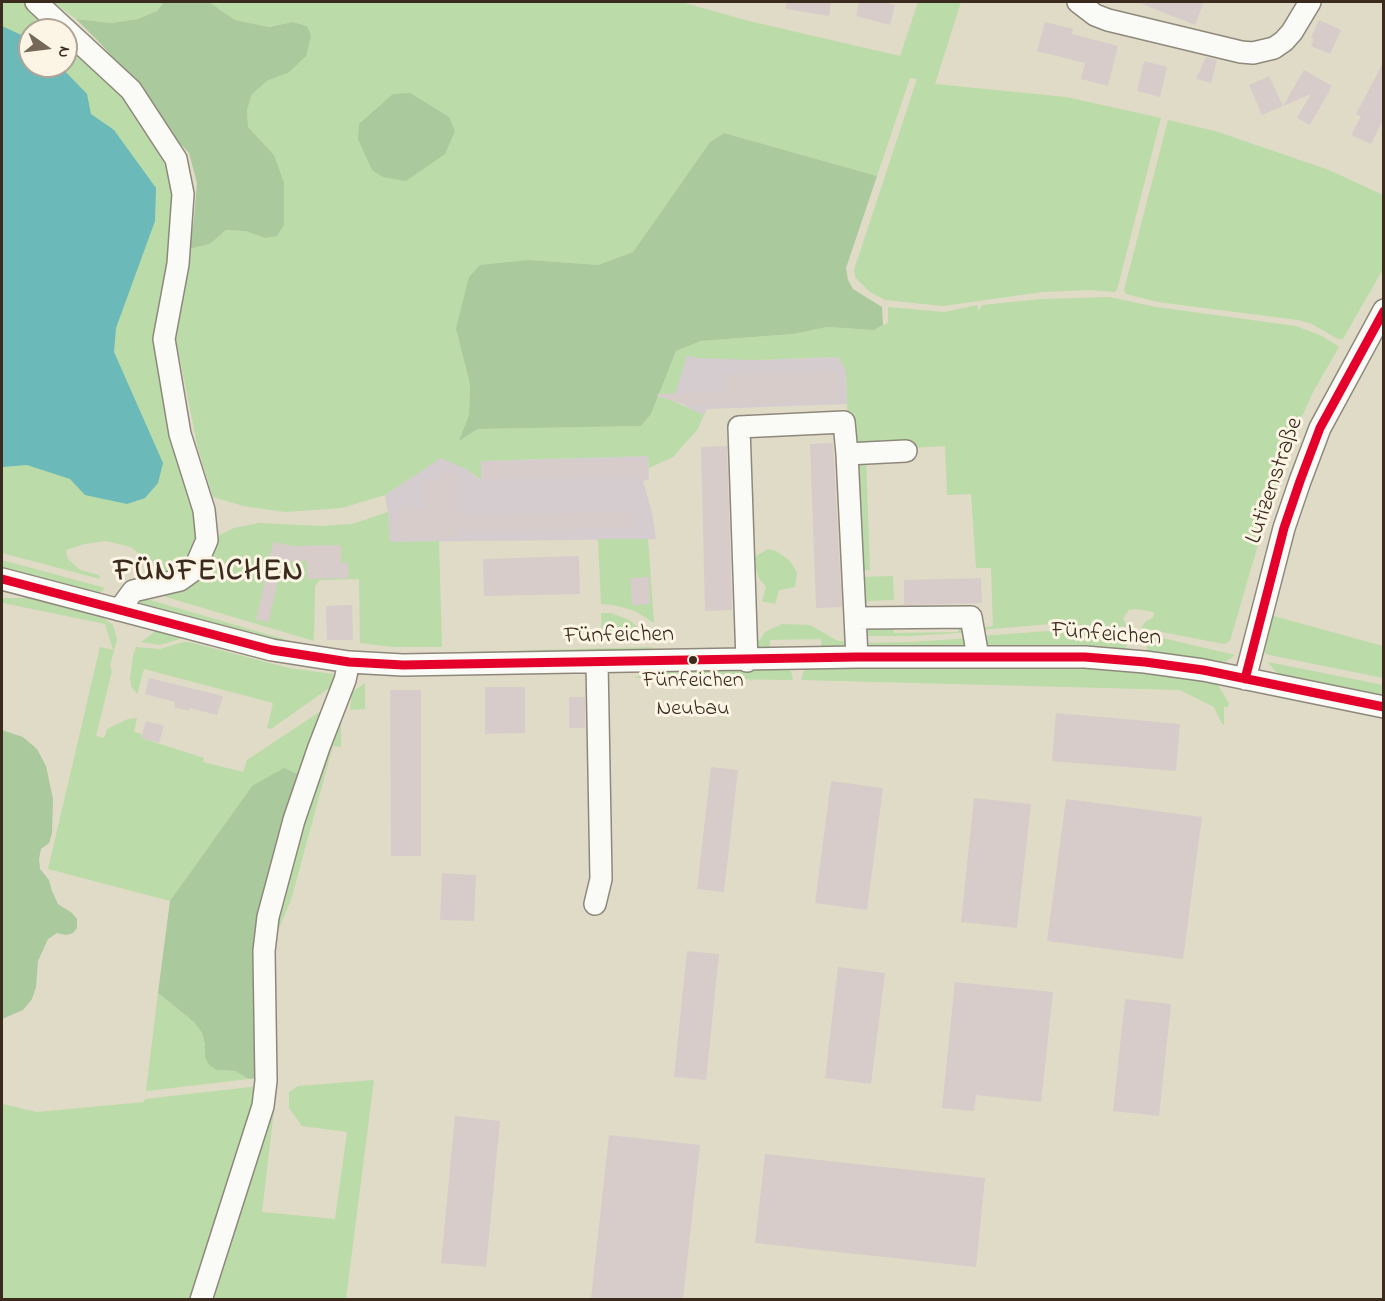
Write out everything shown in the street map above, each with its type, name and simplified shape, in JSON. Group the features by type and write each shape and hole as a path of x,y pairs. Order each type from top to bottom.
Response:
{"street":[{"path":"36,2 131,90 176,159 183,194 178,264 164,339 180,434 204,510 207,540 194,570 180,580 133,591 119,610"},
{"path":"1078,2 1095,15 1108,20 1252,53 1274,48 1284,41 1310,2"},
{"name":"Lutizenstraße","path":"1245,679 1284,528 1304,470 1320,428 1383,310"},
{"path":"747,661 739,427 844,422 857,657"},
{"path":"847,454 906,451"},
{"name":"Fünfeichen","path":"2,579 272,651 349,662 403,665 747,661 857,657 1085,657 1145,662 1245,679 1383,707"},
{"path":"855,618 971,617 978,657"},
{"path":"201,1299 263,1106 266,1081 264,951 268,917 294,820 345,680 349,662"},
{"path":"596,904 601,879 597,662"}],"shaded area":[{"path":"686,355 756,360 838,357 846,371 847,404 707,409 704,415 697,413 673,401"},
{"path":"648,456 649,479 643,481 656,539 390,542 385,495 441,457 468,470 480,480 480,461"}],"green space":[{"path":"2,2 30,2 44,18 18,18 18,49 2,40"},
{"path":"53,2 164,2 157,11 138,19 112,23 75,18"},
{"path":"164,2 209,2 235,20 269,27 293,22 307,26 311,36 306,56 288,73 268,80 252,94 247,110 248,127 274,155 284,183 284,225 277,236 265,238 245,231 226,230 210,244 189,249 197,183 189,153 173,136 138,86 78,21 112,23 138,19 157,11"},
{"path":"209,2 681,2 749,21 900,56 918,2 961,2 935,84 1066,97 1161,118 1115,292 1090,290 1042,292 943,306 885,300 870,292 855,277 854,270 917,79 910,78 877,176 724,133 710,142 633,252 598,265 530,260 456,329 470,384 469,415 460,440 478,429 641,426 651,414 676,351 701,341 793,334 827,327 874,330 888,323 888,307 944,312 978,305 977,310 982,305 1042,299 1109,297 1156,307 1296,326 1322,336 1339,347 1313,392 1278,476 1230,641 1224,644 1141,628 1146,621 1153,618 1154,612 1136,609 1129,610 1123,618 1125,623 1131,627 1050,624 980,630 993,626 991,568 976,568 971,494 947,495 945,446 873,450 858,443 848,429 846,371 838,357 756,360 697,358 687,355 673,401 704,415 697,430 673,457 649,468 648,456 481,461 481,480 468,470 441,458 385,495 342,508 285,512 243,506 213,497 198,449 174,330 189,249 210,244 226,230 245,231 265,238 274,155 248,127 247,110 252,94 268,79 288,73 307,26 293,22 269,27 235,20"},
{"path":"78,51 125,95 171,163 179,195 158,340 202,543 177,576 156,568 131,547 106,541 66,550 68,559 80,570 99,575 100,579 2,553 2,440 112,398 91,114 54,78 78,78"},
{"path":"410,93 449,117 455,131 445,154 406,181 383,177 372,170 358,139 359,124 393,94"},
{"path":"1168,120 1215,131 1329,170 1383,195 1383,269 1343,339 1338,339 1312,324 1298,320 1158,302 1126,294 1124,290"},
{"path":"724,133 877,176 846,268 848,280 853,289 882,307 883,325 874,330 827,327 793,334 701,341 676,351 651,414 641,426 478,429 459,441 469,415 470,384 456,329 469,277 480,265 530,260 598,265 633,252 710,142"},
{"path":"866,457 870,570 860,571 856,463"},
{"path":"388,512 390,542 439,541 442,647 393,647 360,643 359,579 320,580 315,586 314,641 156,594 218,536 234,528 259,523 322,526 352,524"},
{"path":"598,539 648,539 654,623 635,611 601,604"},
{"path":"768,549 776,551 789,560 797,572 795,587 779,590 775,604 762,601 766,587 759,578 755,566 756,556"},
{"path":"2,560 105,588 98,595 2,569"},
{"path":"893,576 894,600 867,601 867,612 860,610 858,577"},
{"path":"136,596 311,647 275,643 136,608"},
{"path":"2,598 27,598 103,618 113,625 117,639 110,666 112,671 96,736 104,738 107,729 128,719 137,718 134,732 142,734 141,738 204,758 203,762 243,772 247,760 330,705 302,776 252,786 170,901 48,869 100,647 113,650 105,624 3,603"},
{"path":"601,613 611,613 629,620 651,640 602,640"},
{"path":"1270,615 1383,646 1383,678 1265,654"},
{"path":"893,620 894,633 958,632 959,626 967,627 971,632 912,636 861,636 863,627"},
{"path":"782,624 810,625 838,641 852,641 848,650 822,650 821,639 770,640 770,651 756,650 751,644 760,640 765,632"},
{"path":"157,630 183,638 160,645 141,642"},
{"path":"1049,631 1128,633 1127,645 1123,651 988,649 980,636"},
{"path":"1146,635 1235,655 1224,663 1211,664 1147,652"},
{"path":"973,638 971,649 869,650 862,643 911,642"},
{"path":"183,642 289,668 333,674 335,678 332,686 271,729 267,728 273,703 144,669 137,694 131,686 130,679 136,647 160,649"},
{"path":"652,647 651,652 468,656 466,652"},
{"path":"1268,662 1383,685 1383,698 1287,678 1275,671"},
{"path":"1084,665 1145,669 1216,682 1229,703 1228,707 1224,707 1224,725 1214,707 1180,690 801,680 804,670 810,667"},
{"path":"784,667 791,671 793,680 634,678 661,675 661,670"},
{"path":"365,683 365,709 350,710 352,692"},
{"path":"341,710 341,747 333,746 291,900 270,950 311,788"},
{"path":"2,730 23,737 37,749 46,766 53,799 52,833 49,843 41,849 40,869 49,880 58,904 77,919 77,928 73,933 66,935 57,933 48,939 38,961 36,987 32,999 23,1010 2,1019"},
{"path":"284,768 302,776 286,822 260,1078 249,1079 235,1071 217,1070 209,1065 205,1057 202,1033 194,1022 158,993 170,901 252,786"},
{"path":"158,993 194,1022 202,1033 205,1057 217,1070 235,1071 249,1079 146,1091"},
{"path":"374,1080 346,1299 207,1300 270,1093 276,1093 262,1212 335,1219 347,1132 302,1126 289,1108 289,1092 298,1086"},
{"path":"259,1086 195,1299 2,1300 2,1104 37,1112 144,1102 145,1099"}],"water":[{"path":"2,26 18,33 18,78 72,78 87,94 91,114 114,130 156,188 155,221 116,328 114,352 163,463 158,483 145,498 127,504 85,495 70,479 27,465 2,467"}],"building":[{"path":"786,2 831,2 829,16 786,9"},
{"path":"859,2 884,2 895,5 890,25 856,16"},
{"path":"1137,2 1204,2 1195,25"},
{"path":"1319,20 1341,30 1330,54 1311,46 1314,39 1311,38"},
{"path":"1045,22 1073,29 1072,34 1118,46 1108,86 1081,79 1085,63 1037,51"},
{"path":"1206,57 1217,60 1211,83 1196,79"},
{"path":"1144,61 1167,67 1160,97 1137,91"},
{"path":"1383,63 1383,120 1371,144 1351,135 1361,116 1356,114"},
{"path":"1304,70 1332,86 1310,125 1297,118 1311,94 1283,106"},
{"path":"1269,76 1283,106 1262,115 1249,85"},
{"path":"836,372 838,401 690,406 657,396 658,394 723,392 723,375"},
{"path":"833,443 842,607 816,608 810,444"},
{"path":"727,446 732,610 705,611 701,447"},
{"path":"646,460 646,477 483,479 482,462"},
{"path":"442,474 457,474 458,515 632,512 632,528 459,531 459,538 396,539 395,509 426,508 425,481 442,481"},
{"path":"273,542 293,546 341,545 341,563 348,563 349,578 307,579 307,561 282,562 269,622 256,620"},
{"path":"579,556 580,594 484,596 483,559"},
{"path":"649,577 650,604 632,605 630,578"},
{"path":"981,578 982,603 904,605 904,580"},
{"path":"352,605 353,640 327,640 326,606"},
{"path":"149,678 223,696 217,715 190,708 189,711 174,707 175,702 145,694"},
{"path":"485,687 525,687 525,733 485,734"},
{"path":"390,690 421,690 421,856 391,856"},
{"path":"569,697 585,697 585,728 569,728"},
{"path":"1056,713 1180,724 1176,771 1052,761"},
{"path":"146,721 164,726 159,743 141,738"},
{"path":"711,767 738,770 724,892 697,889"},
{"path":"831,781 883,788 867,910 815,903"},
{"path":"974,798 1031,804 1017,928 961,922"},
{"path":"1066,799 1202,817 1183,959 1047,941"},
{"path":"442,873 476,875 474,921 440,920"},
{"path":"687,951 719,954 706,1080 674,1077"},
{"path":"838,967 885,973 871,1084 825,1078"},
{"path":"955,982 1053,992 1041,1102 976,1095 974,1111 942,1108"},
{"path":"1125,999 1171,1004 1159,1116 1113,1111"},
{"path":"455,1116 500,1121 486,1267 441,1263"},
{"path":"609,1135 700,1145 683,1299 591,1299"},
{"path":"765,1154 985,1178 976,1267 755,1243"}],"transit line":[{"path":"1245,679 1284,528 1320,428 1384,311"},
{"path":"2,579 272,650 349,662 403,665 857,657 1085,657 1203,670 1384,707"}],"place":[{"name":"Fünfeichen Neubau","path":"693,660"}],"district":[{"name":"FÜNFEICHEN","path":"209,574"}]}
